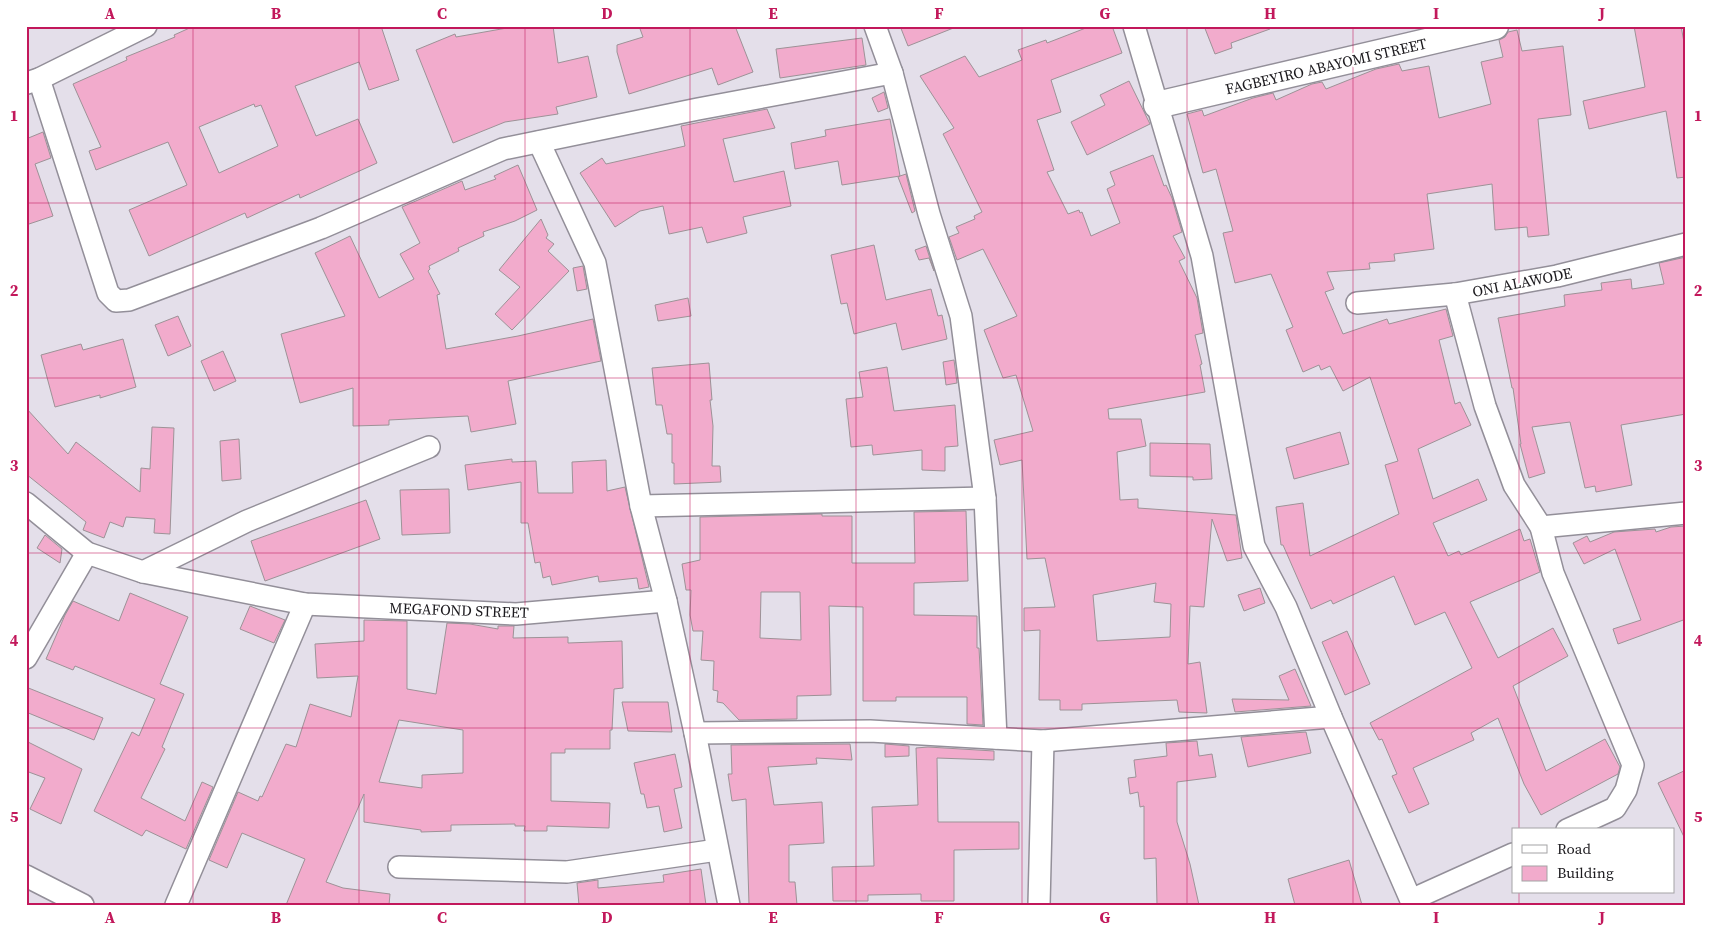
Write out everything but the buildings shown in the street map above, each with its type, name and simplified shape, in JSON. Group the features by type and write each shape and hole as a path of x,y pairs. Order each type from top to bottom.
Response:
{"street":[{"path":"146,26 33,81 108,293 116,301 129,300 321,228 503,149 698,109 892,73"},
{"path":"875,26 892,73 929,214 961,316 985,498 996,738"},
{"path":"1134,26 1202,256 1254,546 1286,607 1331,717 1412,903 1512,854"},
{"name":"FAGBEYIRO ABAYOMI STREET","path":"1158,105 1494,26"},
{"path":"539,142 595,263 641,506 666,601 729,905"},
{"name":"ONI ALAWODE","path":"1356,303 1455,294 1557,276 1686,244"},
{"path":"1455,294 1486,406 1514,485 1541,527 1553,573 1633,766 1626,790 1615,808 1570,828"},
{"path":"143,572 247,521 429,446"},
{"path":"641,506 985,498"},
{"name":"MEGAFOND STREET","path":"26,503 87,553 143,572 305,604 516,614 666,601"},
{"path":"1541,527 1686,513"},
{"path":"26,658 87,553"},
{"path":"176,905 305,604"},
{"path":"694,733 870,731 1043,741 1331,717"},
{"path":"1039,905 1043,741"},
{"path":"399,867 567,872 717,850"},
{"path":"26,876 83,905"}]}
